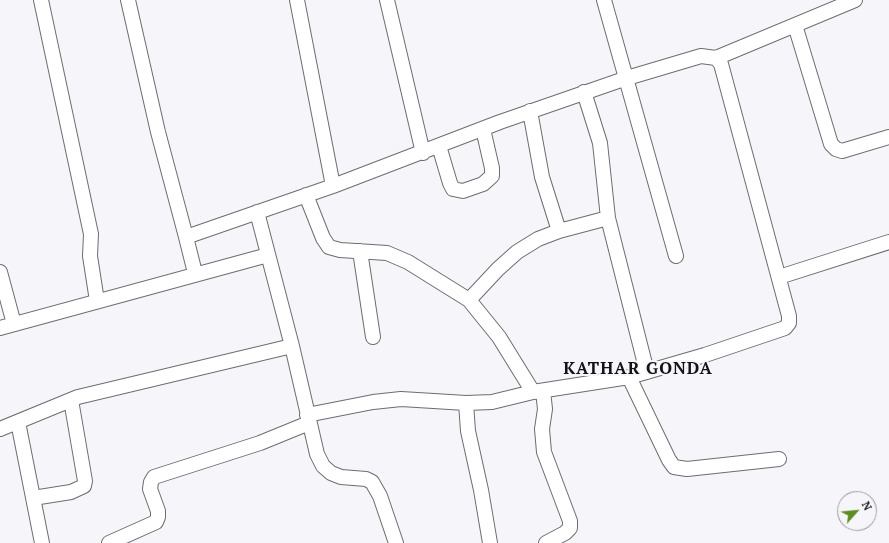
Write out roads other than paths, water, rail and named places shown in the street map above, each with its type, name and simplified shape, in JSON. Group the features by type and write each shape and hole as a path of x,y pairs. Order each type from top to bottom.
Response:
{"street":[{"path":"42,0 91,234 90,256 97,301"},
{"path":"128,0 160,139 195,273"},
{"path":"297,0 333,186"},
{"path":"387,0 423,153"},
{"path":"604,0 676,256"},
{"path":"186,237 333,186 584,92 701,56 716,58 855,0"},
{"path":"796,25 831,144 836,149 842,151 889,137"},
{"path":"108,543 156,522 158,511 150,489 151,482 154,477 260,443 308,419 373,402 401,399 466,403 492,402 538,391 629,377 705,355 785,328 789,323 790,316 725,73 721,64 716,58"},
{"path":"584,92 600,143 608,218 648,372"},
{"path":"530,111 542,177 559,231"},
{"path":"439,146 453,189 463,191 483,184 492,176 492,168 482,129"},
{"path":"306,195 323,238 329,247 340,250 387,252 408,262 469,300 499,337 538,391 545,409 542,429 544,452 570,521 570,528 565,533 546,543"},
{"path":"257,212 318,454 327,469 341,477 366,479 372,482 377,488 392,542"},
{"path":"469,300 498,269 517,252 538,239 559,231 608,218"},
{"path":"779,277 889,242"},
{"path":"360,251 373,337"},
{"path":"0,272 7,326 195,273 268,255"},
{"path":"0,429 70,400 111,388 186,372 292,346"},
{"path":"629,377 669,460 674,467 687,469 779,459"},
{"path":"33,498 71,492 84,486 85,481 70,400"},
{"path":"466,403 468,431 481,490 490,543"},
{"path":"18,422 42,543"}],"district":[{"name":"KATHAR GONDA","path":"638,369"}]}
